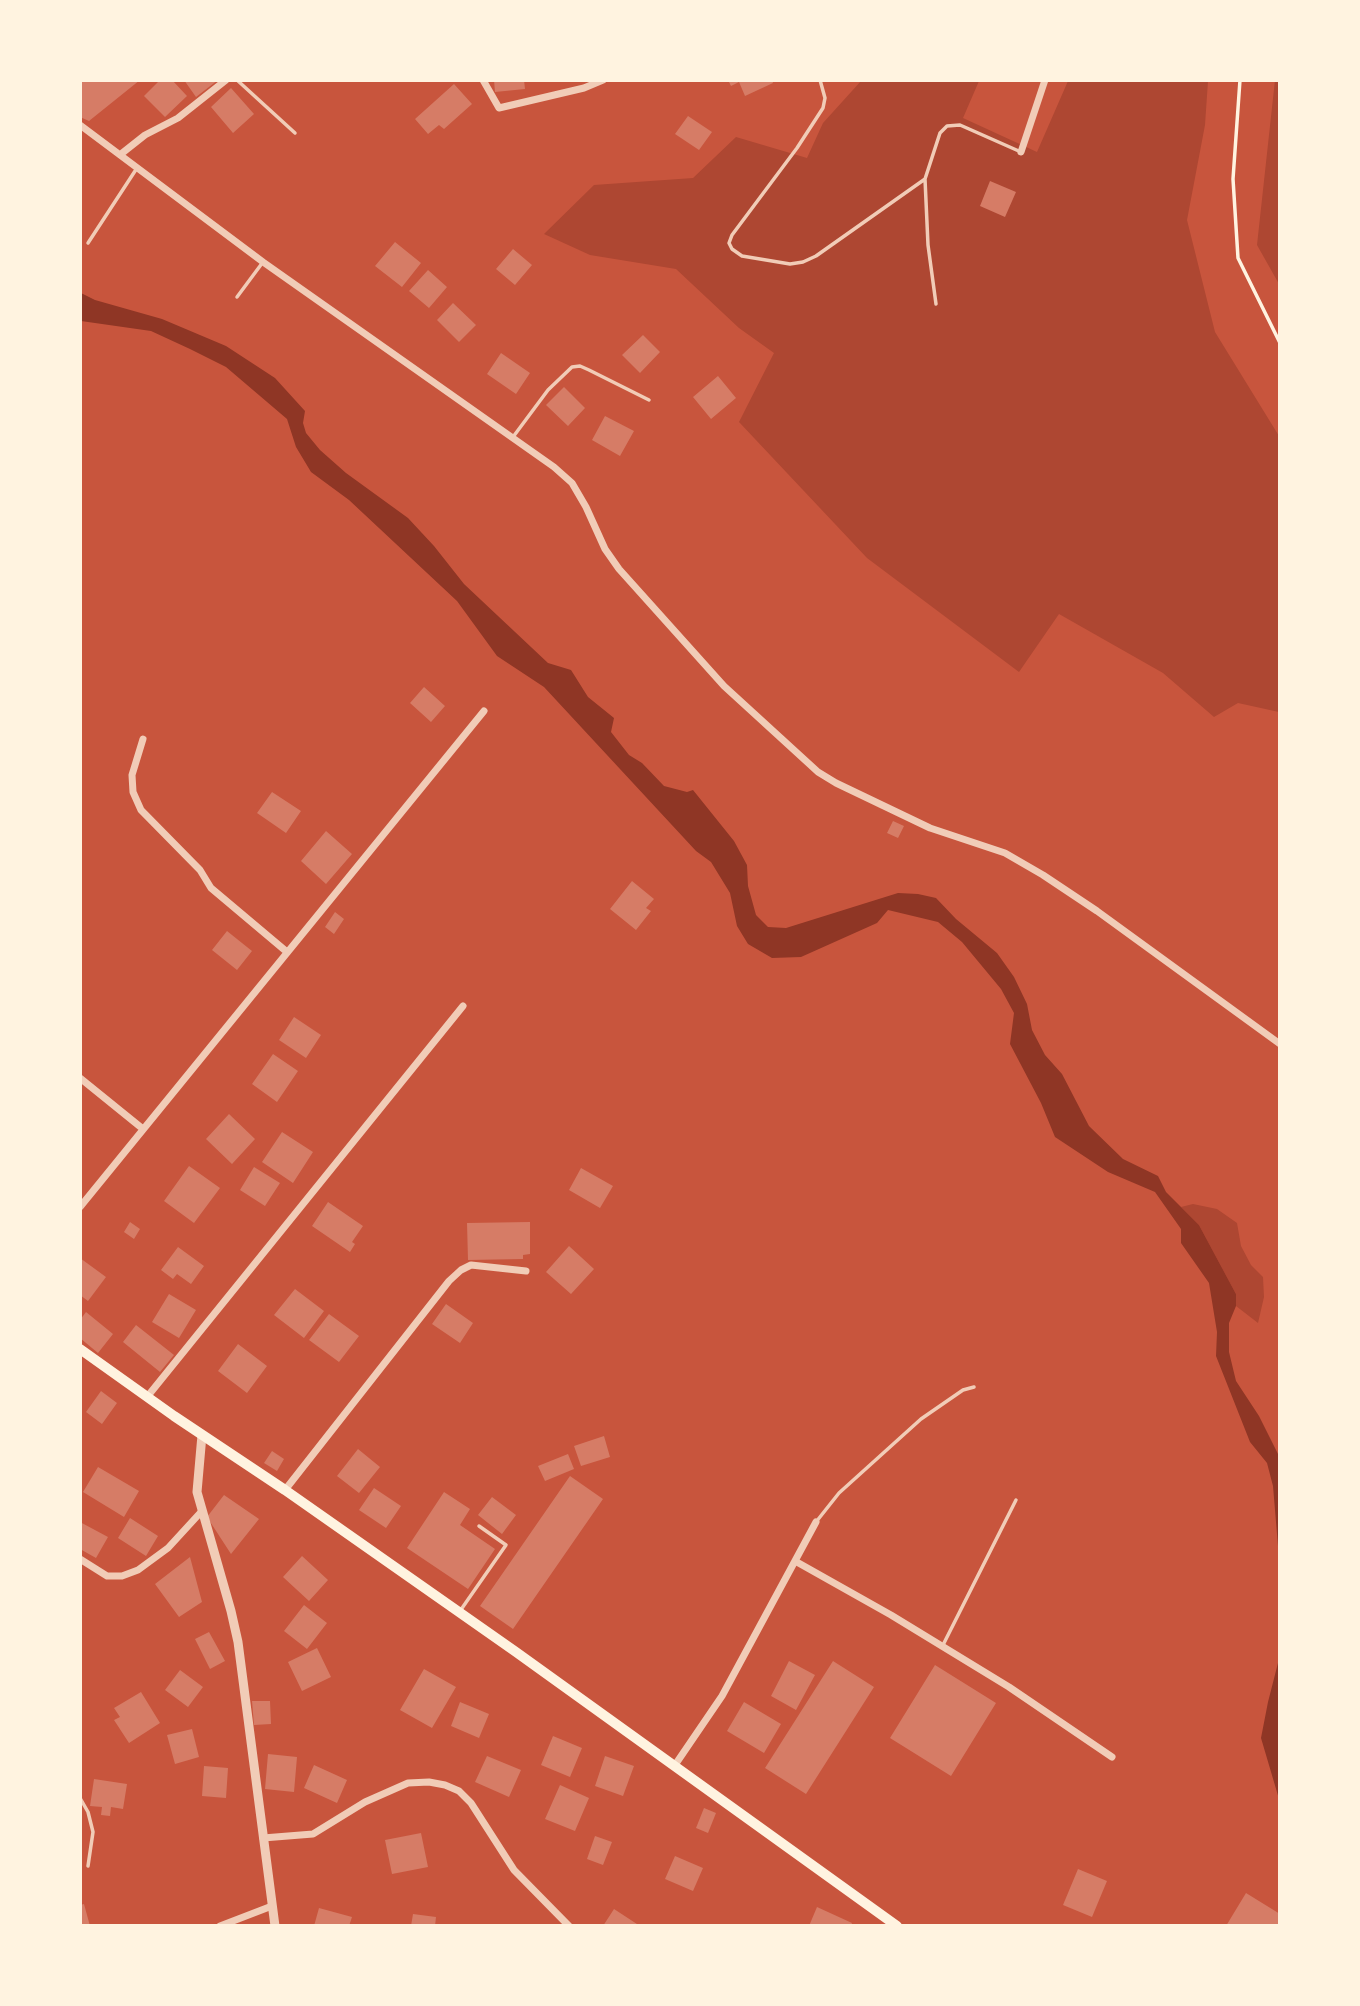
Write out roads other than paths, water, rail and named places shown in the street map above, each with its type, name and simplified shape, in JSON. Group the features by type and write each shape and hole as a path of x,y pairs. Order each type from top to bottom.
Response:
{"main road":[{"path":"80,1349 459,1612 897,1926"}],"street":[{"path":"121,154 145,135 178,118 226,80"},
{"path":"483,80 499,108 584,88 603,80"},
{"path":"1021,152 1045,80"},
{"path":"80,125 263,262 513,438 572,483 605,549 619,569 724,686 818,772 930,828 1005,853 1043,875 1097,911 1279,1044"},
{"path":"80,1207 484,711"},
{"path":"143,739 132,775 133,792 141,810 200,870 211,888 287,952"},
{"path":"147,1397 463,1006"},
{"path":"80,1078 143,1129"},
{"path":"285,1490 449,1281 461,1270 471,1265 526,1271"},
{"path":"202,1435 197,1492 238,1642 275,1926"},
{"path":"80,1559 107,1576 122,1576 138,1570 168,1548 201,1512"},
{"path":"675,1765 722,1696 817,1522"},
{"path":"795,1562 1009,1687 1112,1756"},
{"path":"263,1839 313,1834 365,1802 408,1783 429,1782 445,1785 459,1791 471,1803 514,1870 569,1926"},
{"path":"220,1926 272,1906"}],"lane":[{"path":"237,80 295,134"},
{"path":"820,80 825,98 823,108 797,148 732,235 729,243 732,249 742,256 790,264 803,262 816,256 925,179"},
{"path":"936,304 928,245 925,179 943,129 947,126 967,128 1021,152"},
{"path":"89,243 138,167"},
{"path":"237,297 263,262"},
{"path":"513,438 548,390 572,367 580,366 649,400"},
{"path":"817,1522 839,1493 921,1419 963,1390 974,1387"},
{"path":"942,1646 1016,1500"},
{"path":"459,1612 506,1545 479,1526"},
{"path":"80,1798 88,1812 93,1832 88,1866"}]}
